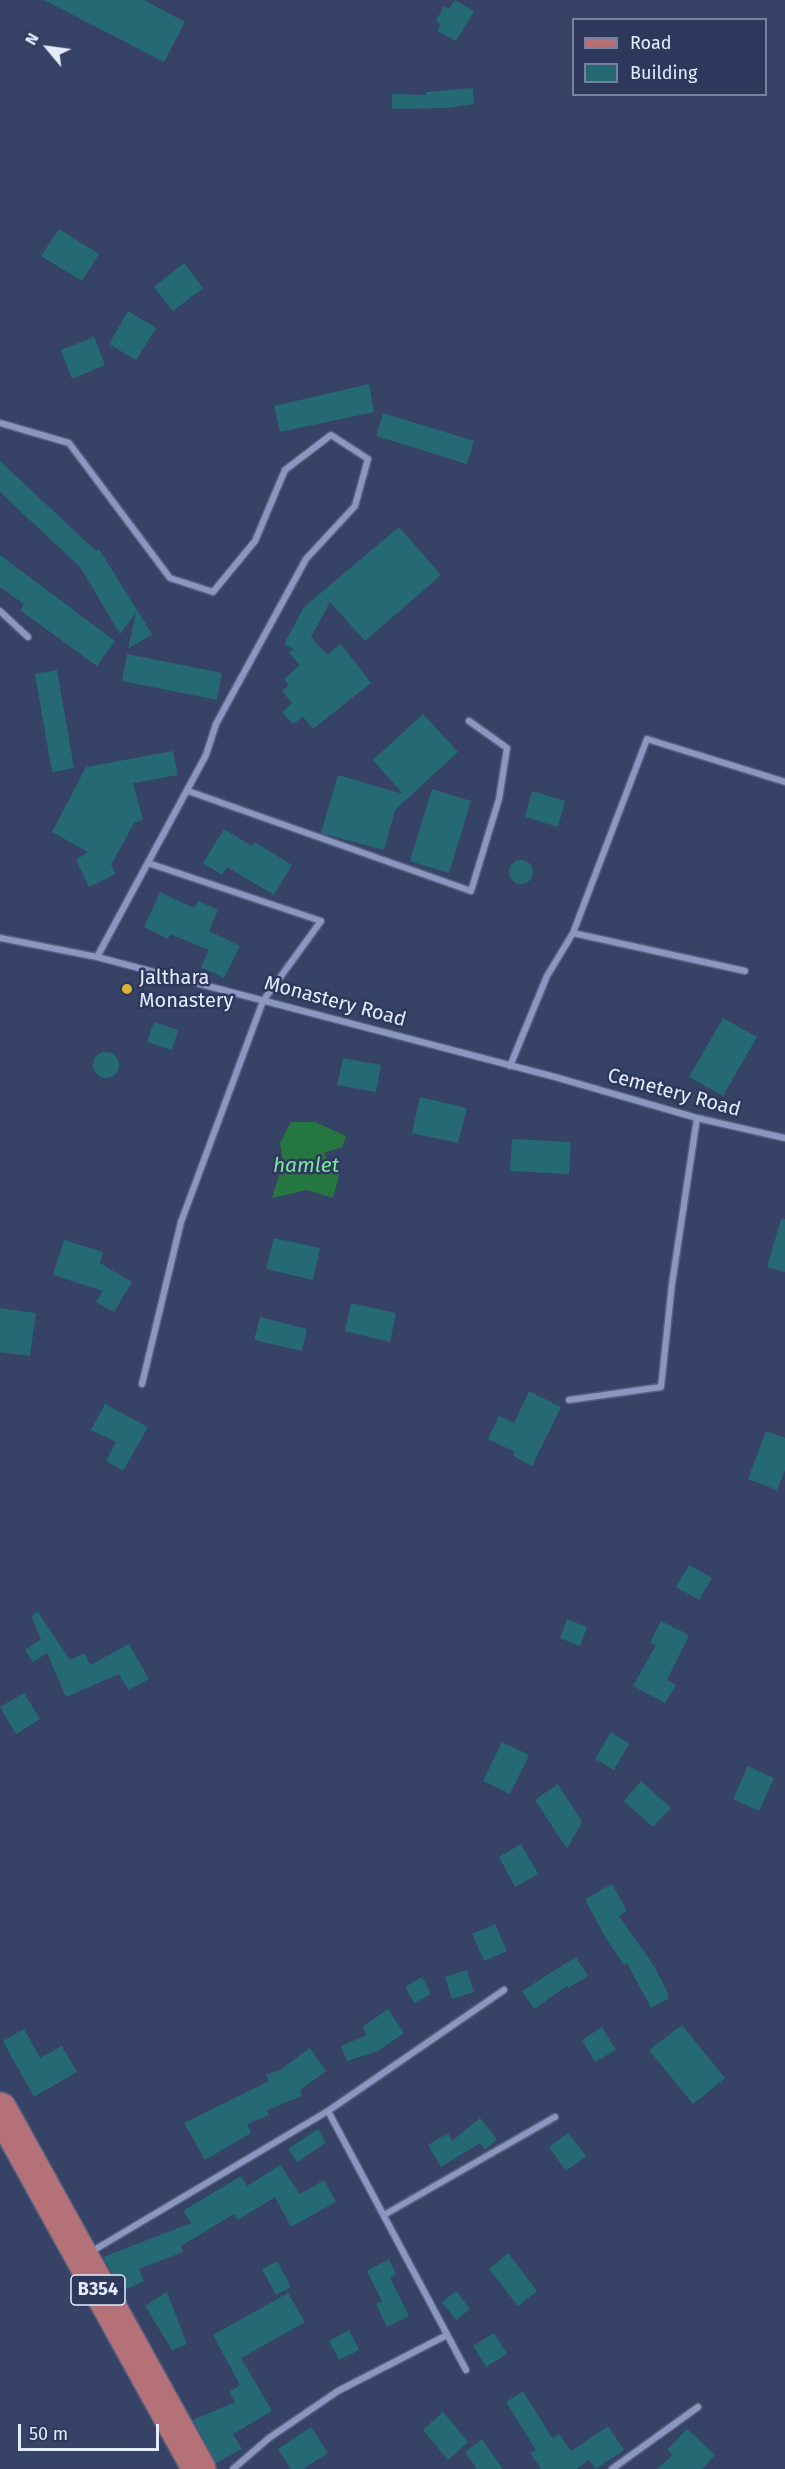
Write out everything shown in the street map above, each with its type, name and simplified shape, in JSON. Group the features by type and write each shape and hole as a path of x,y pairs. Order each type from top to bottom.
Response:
{"main road":[{"name":"B354","path":"0,2109 199,2469"}],"street":[{"path":"0,423 69,443 170,578 213,592 255,541 285,470 331,435 368,459 355,506 306,559 216,724 206,755 97,957"},
{"path":"0,611 28,637"},
{"path":"188,790 471,891 499,799 507,747 469,721"},
{"path":"510,1066 547,976 573,933 647,739 785,782"},
{"path":"142,1384 181,1222 263,1001 321,921 148,862"},
{"path":"573,933 745,971"},
{"name":"Monastery Road","path":"0,938 97,957 555,1077"},
{"name":"Cemetery Road","path":"555,1077 697,1118 785,1138"},
{"path":"569,1400 661,1387 672,1284 697,1118"},
{"path":"81,2258 328,2111 504,1990"},
{"path":"328,2111 466,2370"},
{"path":"384,2215 555,2117"},
{"path":"232,2469 269,2438 338,2391 447,2335"},
{"path":"612,2469 698,2407"}],"water":[{"name":"hamlet","path":"291,1122 315,1122 346,1136 342,1147 324,1153 330,1166 340,1172 333,1198 307,1190 272,1198 283,1163 280,1143"}],"building":[{"path":"44,0 144,0 185,22 164,62"},
{"path":"455,0 474,11 456,41 437,31 441,24 436,21 444,6 449,9"},
{"path":"473,88 474,104 448,108 392,109 392,94 426,95 426,92"},
{"path":"59,229 99,254 82,281 41,256"},
{"path":"184,263 203,288 173,311 154,287"},
{"path":"128,311 156,328 136,360 109,344"},
{"path":"94,337 105,365 72,379 61,350"},
{"path":"369,384 374,412 280,432 274,406"},
{"path":"383,413 474,441 467,464 376,436"},
{"path":"0,461 96,551 99,549 152,634 128,649 136,613 120,634 80,567 0,492"},
{"path":"399,527 441,575 365,641 330,602 311,637 327,655 341,644 371,683 313,729 303,717 293,724 282,712 292,703 282,691 289,685 284,679 300,665 289,653 293,649 284,644 304,607"},
{"path":"0,555 115,641 97,666 20,610 24,604 0,587"},
{"path":"127,654 222,673 217,700 122,681"},
{"path":"57,670 74,768 52,772 35,674"},
{"path":"423,714 458,752 395,810 384,850 321,833 338,775 403,794 373,760"},
{"path":"173,751 178,775 133,783 143,820 134,823 111,865 116,874 89,887 76,860 88,852 52,832 86,767"},
{"path":"432,789 471,801 449,873 410,861"},
{"path":"532,791 565,801 558,827 525,817"},
{"path":"224,829 252,846 254,842 292,865 274,895 227,867 222,875 203,863"},
{"path":"521,860 526,861 532,867 532,877 526,883 521,884 516,883 510,877 509,872 510,867 516,861"},
{"path":"160,892 194,908 198,901 218,910 209,931 240,946 224,978 201,967 209,950 170,934 168,939 144,927"},
{"path":"723,1018 757,1037 723,1096 689,1077"},
{"path":"154,1022 178,1030 172,1050 147,1042"},
{"path":"106,1052 116,1055 119,1065 116,1075 106,1078 96,1075 93,1065 96,1055"},
{"path":"343,1058 381,1065 376,1092 337,1085"},
{"path":"420,1097 467,1108 458,1143 412,1133"},
{"path":"512,1139 571,1142 569,1174 510,1171"},
{"path":"781,1219 785,1219 785,1272 767,1267"},
{"path":"274,1238 320,1248 313,1280 266,1269"},
{"path":"64,1240 103,1252 100,1263 132,1282 114,1312 96,1302 103,1291 53,1275"},
{"path":"351,1303 396,1313 390,1342 345,1331"},
{"path":"0,1308 36,1313 30,1356 0,1352"},
{"path":"260,1317 307,1329 302,1351 254,1340"},
{"path":"529,1391 561,1407 532,1466 513,1456 515,1452 488,1439 499,1416 514,1423"},
{"path":"105,1404 148,1427 123,1471 106,1461 116,1442 91,1430"},
{"path":"766,1431 785,1438 785,1470 777,1490 748,1479"},
{"path":"689,1565 712,1578 699,1600 676,1587"},
{"path":"38,1612 70,1660 85,1653 90,1665 129,1644 149,1679 128,1690 119,1674 66,1697 47,1653 33,1662 25,1650 41,1639 31,1616"},
{"path":"567,1619 587,1627 580,1646 560,1638"},
{"path":"661,1621 689,1635 667,1680 676,1685 665,1703 633,1686 656,1645 650,1643"},
{"path":"24,1693 40,1719 16,1734 0,1707"},
{"path":"611,1732 629,1744 614,1770 595,1759"},
{"path":"502,1742 529,1755 510,1794 483,1781"},
{"path":"748,1766 774,1778 759,1811 733,1799"},
{"path":"641,1781 671,1808 653,1827 624,1801"},
{"path":"558,1784 582,1822 567,1849 535,1800"},
{"path":"521,1844 538,1874 515,1887 499,1857"},
{"path":"612,1884 627,1911 619,1916 654,1966 668,1993 668,1999 651,2008 627,1963 624,1965 605,1937 585,1899"},
{"path":"495,1924 507,1951 484,1961 472,1934"},
{"path":"576,1957 588,1976 568,1988 567,1986 534,2009 522,1991"},
{"path":"467,1970 474,1992 452,1999 445,1977"},
{"path":"422,1977 431,1994 414,2003 405,1987"},
{"path":"388,2009 404,2033 378,2051 347,2061 341,2046 367,2035 362,2027"},
{"path":"682,2025 725,2078 693,2104 649,2050"},
{"path":"602,2027 616,2050 595,2062 582,2040"},
{"path":"24,2029 40,2058 62,2046 77,2072 34,2097 3,2041"},
{"path":"310,2048 326,2071 300,2090 302,2096 267,2110 269,2115 247,2124 251,2133 205,2160 184,2123 269,2081 266,2075 280,2070"},
{"path":"480,2118 497,2139 485,2150 480,2143 441,2167 428,2145 448,2133 452,2141"},
{"path":"318,2129 326,2143 297,2162 288,2149"},
{"path":"568,2133 586,2156 566,2171 549,2147"},
{"path":"280,2165 300,2194 324,2180 336,2202 291,2227 275,2197 238,2220 234,2214 181,2246 183,2252 139,2269 144,2281 122,2291 103,2257 191,2223 183,2211 241,2176 247,2186"},
{"path":"508,2253 537,2291 518,2306 489,2269"},
{"path":"389,2259 396,2274 390,2278 409,2316 387,2327 376,2304 382,2301 367,2271"},
{"path":"277,2261 291,2287 276,2295 262,2269"},
{"path":"456,2291 470,2309 456,2320 442,2302"},
{"path":"167,2292 187,2344 172,2350 145,2306"},
{"path":"288,2293 305,2322 241,2358 272,2411 233,2434 242,2449 216,2463 193,2420 235,2402 229,2392 240,2385 213,2335"},
{"path":"349,2330 359,2350 339,2360 329,2341"},
{"path":"494,2333 507,2354 486,2367 473,2346"},
{"path":"523,2391 552,2438 559,2434 571,2451 608,2426 624,2450 596,2469 589,2460 576,2469 541,2469 530,2453 536,2450 506,2402"},
{"path":"443,2412 468,2442 448,2460 423,2430"},
{"path":"311,2427 328,2453 303,2469 291,2469 278,2449"},
{"path":"687,2429 715,2455 702,2469 657,2469 673,2455 667,2450"},
{"path":"482,2439 503,2469 477,2469 465,2452"}],"place":[{"name":"Jalthara Monastery","path":"127,989"}]}
